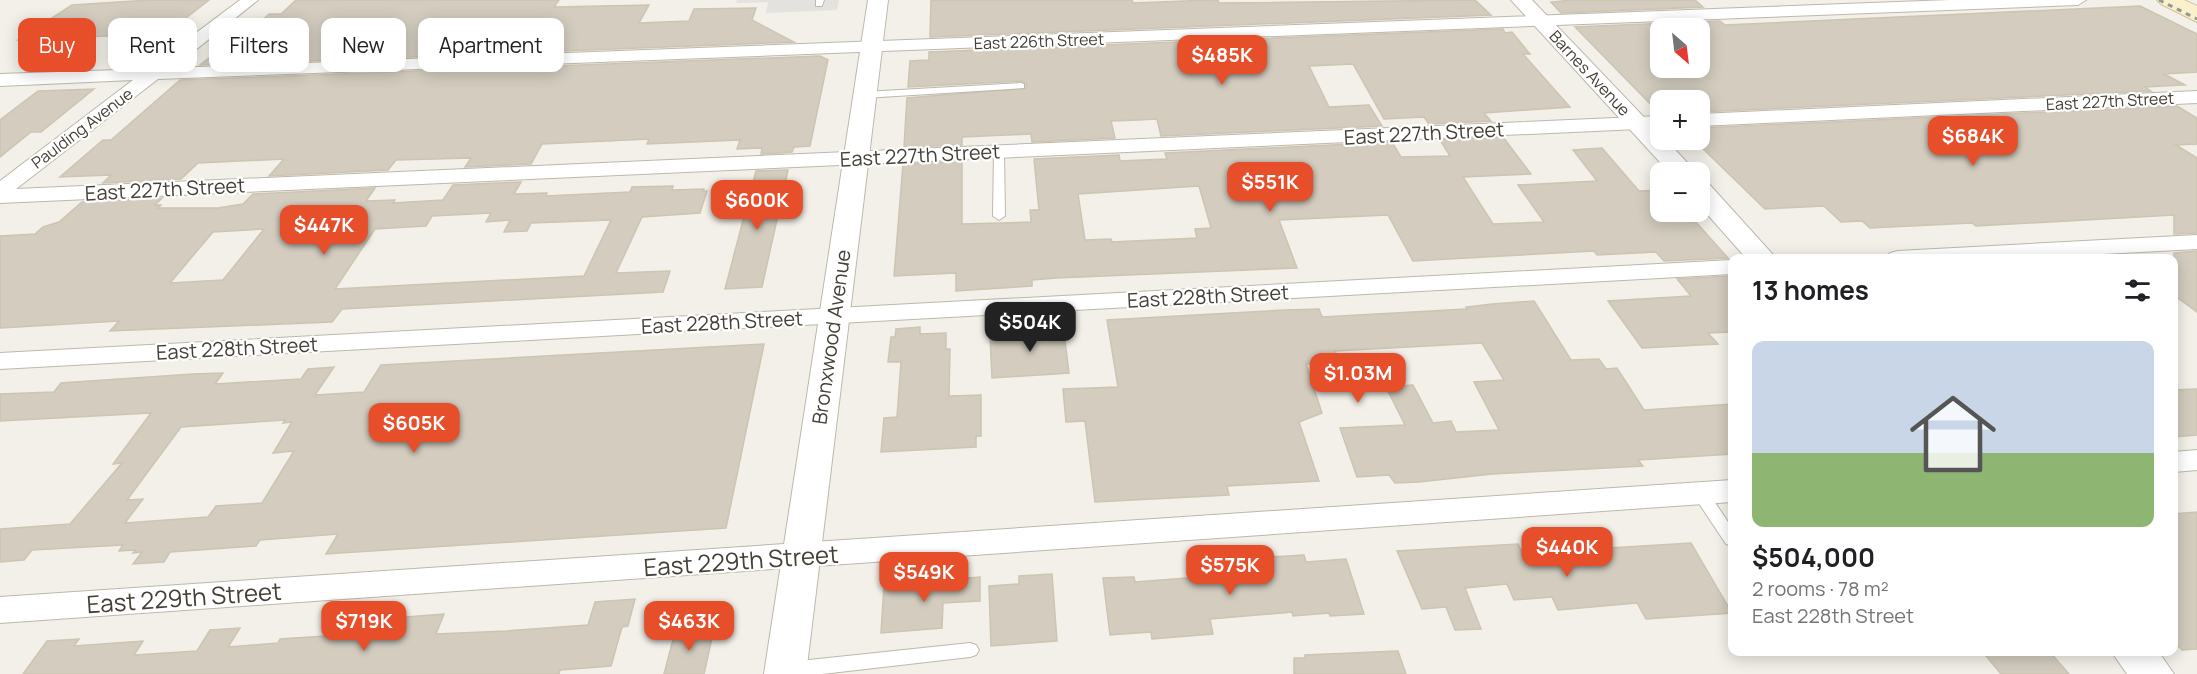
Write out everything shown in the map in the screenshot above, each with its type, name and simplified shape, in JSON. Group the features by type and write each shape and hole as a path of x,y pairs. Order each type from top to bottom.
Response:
{"main road":[{"path":"2168,0 2197,15"}],"street":[{"name":"Paulding Avenue","path":"0,191 250,0"},
{"name":"Bronxwood Avenue","path":"785,672 878,0"},
{"name":"Barnes Avenue","path":"1521,0 1674,162"},
{"name":"East 226th Street","path":"0,80 2078,0"},
{"name":"East 227th Street","path":"1710,120 2197,97"},
{"name":"East 227th Street","path":"0,196 1650,122"},
{"path":"1710,201 1758,254"},
{"path":"1973,254 2197,242"},
{"name":"East 228th Street","path":"0,361 1728,267"},
{"path":"2178,462 2197,460"},
{"name":"East 229th Street","path":"0,610 1728,491"},
{"path":"2137,656 2153,674"}],"lane":[{"path":"864,95 1021,86"},
{"path":"999,152 999,216"},
{"path":"1700,493 1728,534"},
{"path":"785,672 970,650"}],"shaded area":[{"path":"737,0 839,0 837,10 766,13 768,2 736,3"}],"building":[{"path":"150,0 209,0 186,18 108,18 108,36 96,37 96,18 52,18 72,5"},
{"path":"296,0 559,0 554,7 649,5 639,23 689,21 694,9 756,8 752,20 794,42 564,51 564,18 418,18 418,57 406,57 406,18 321,18 321,60 309,61 309,18 265,18 269,14 281,14"},
{"path":"931,0 1132,0 1133,3 1218,0 1219,3 1475,0 1491,15 930,37"},
{"path":"1695,0 1703,7 1561,13 1551,2"},
{"path":"2140,6 2197,34 2197,72 2164,74 2185,85 2145,87 2151,91 1710,112 1710,90 1650,90 1650,104 1575,27 1650,24 1650,78 1710,78 1710,21 1720,21 1725,25"},
{"path":"1503,29 1505,33 1512,32 1530,54 1523,54 1570,107 1484,113 1491,121 1429,124 1424,117 1384,119 1353,64 1309,66 1329,107 1369,105 1382,126 1161,136 1157,119 1111,121 1115,138 1032,142 1031,134 962,137 962,145 904,147 907,98 1026,88 1026,83 1021,81 908,87 910,61 929,60 929,52"},
{"path":"820,56 828,60 810,146 794,147 792,152 761,154 762,148 737,149 740,140 647,144 649,139 542,144 531,164 465,167 471,158 396,160 388,170 269,176 284,159 198,163 181,179 103,183 111,175 60,177 103,140 111,140 180,80 418,71 564,72 564,66"},
{"path":"209,58 209,65 200,65"},
{"path":"94,89 41,132 31,132 0,157 0,120 38,91"},
{"path":"2177,106 2197,118 2197,144 2176,145 2197,158 2197,233 2174,234 2174,215 1976,226 1972,223 1870,228 1862,221 1841,222 1824,206 1765,209 1704,150 1710,150 1710,128"},
{"path":"1503,137 1531,174 1463,177 1493,224 1544,222 1518,185 1597,181 1573,150 1602,148 1639,191 1650,190 1650,222 1696,222 1728,258 1664,261 1656,252 1597,255 1594,251 1413,261 1388,215 1279,220 1297,268 1056,278 1032,280 1032,286 956,291 956,273 894,276 903,164 962,162 962,224 1031,222 1030,210 1039,210 1034,159 1119,155 1120,161 1167,159 1165,153 1392,142 1401,157 1450,156 1440,140","holes":["1199,186 1211,228 1195,229 1197,238 1112,242 1111,239 1085,240 1078,194"]},
{"path":"788,170 762,287 725,289 756,171"},
{"path":"521,182 514,194 547,193 546,196 630,192 632,187 673,186 672,190 704,189 703,191 707,191 700,213 642,217 616,273 670,271 663,292 342,309 332,322 110,331 119,321 0,328 0,236 35,234 43,227 59,222 82,202 162,198 155,205 161,205 158,208 218,208 243,204 253,194 375,188 366,201 395,200 393,203 443,200 453,185","holes":["491,213 486,222 510,220 504,232 527,231 531,223 611,220 584,276 335,289 375,229 426,226 432,216","264,229 223,280 170,283 213,232"]},
{"path":"2197,251 2197,312 2178,298 2178,254 2174,253"},
{"path":"1728,276 1728,332 1708,333 1718,344 1642,348 1608,301 1691,296 1677,279"},
{"path":"1534,301 1571,360 1599,359 1606,369 1617,368 1644,410 1728,404 1728,454 1638,460 1643,466 1492,474 1419,482 1395,483 1389,475 1357,477 1340,428 1405,425 1386,387 1413,385 1433,423 1451,421 1456,432 1499,430 1474,382 1504,380 1482,343 1335,351 1340,362 1306,364 1322,413 1299,422 1319,481 1227,486 1229,495 1095,502 1085,421 1066,422 1063,389 1118,387 1107,320 1319,309 1322,317 1467,309 1466,307"},
{"path":"1063,324 1069,373 992,378 990,336 1038,333 1038,325"},
{"path":"920,327 920,334 946,333 946,349 950,349 949,396 981,395 981,436 976,436 976,447 881,452 884,418 897,417 901,362 888,362 891,337 895,337 896,329"},
{"path":"764,344 726,528 326,554 338,534 260,540 256,546 170,552 164,562 133,564 142,552 119,551 123,545 32,550 24,560 0,562 0,529 70,524 122,463 113,464 151,413 0,421 0,394 54,392 61,383 193,374 223,373 215,384 301,379 308,369 334,367 315,395 364,392 381,365","holes":["285,420 283,423 292,422 273,453 294,451 262,503 216,506 208,517 125,523 143,499 127,500 181,427"]},
{"path":"2197,389 2197,435 2178,437 2178,390"},
{"path":"2197,512 2197,649 2182,650 2178,646 2178,514"},
{"path":"1587,539 1593,549 1691,543 1728,606 1728,613 1646,619 1637,603 1558,610 1552,597 1514,600 1507,584 1465,588 1481,629 1455,630 1446,607 1422,609 1397,551 1518,544 1522,552 1564,548 1561,541"},
{"path":"1304,555 1306,562 1346,559 1364,614 1330,616 1329,613 1293,616 1292,612 1210,619 1213,634 1152,639 1151,632 1110,635 1103,578 1134,577 1135,582 1213,576 1208,561"},
{"path":"1052,574 1057,641 991,646 989,586 1019,584 1019,576"},
{"path":"980,577 980,601 943,603 942,628 881,633 884,585"},
{"path":"635,599 628,626 622,627 611,666 560,670 559,674 23,674 47,641 79,639 74,646 143,641 134,655 197,651 210,630 240,628 228,647 278,643 280,639 400,631 406,617 444,614 436,634 506,631 588,625 595,602"},
{"path":"714,629 704,674 664,674 675,632"},
{"path":"1398,651 1406,674 1294,674 1294,658 1305,658 1305,655"},
{"path":"1986,656 2053,656 2069,674 2001,674"}],"railway":[{"path":"2159,0 2197,19"}]}
